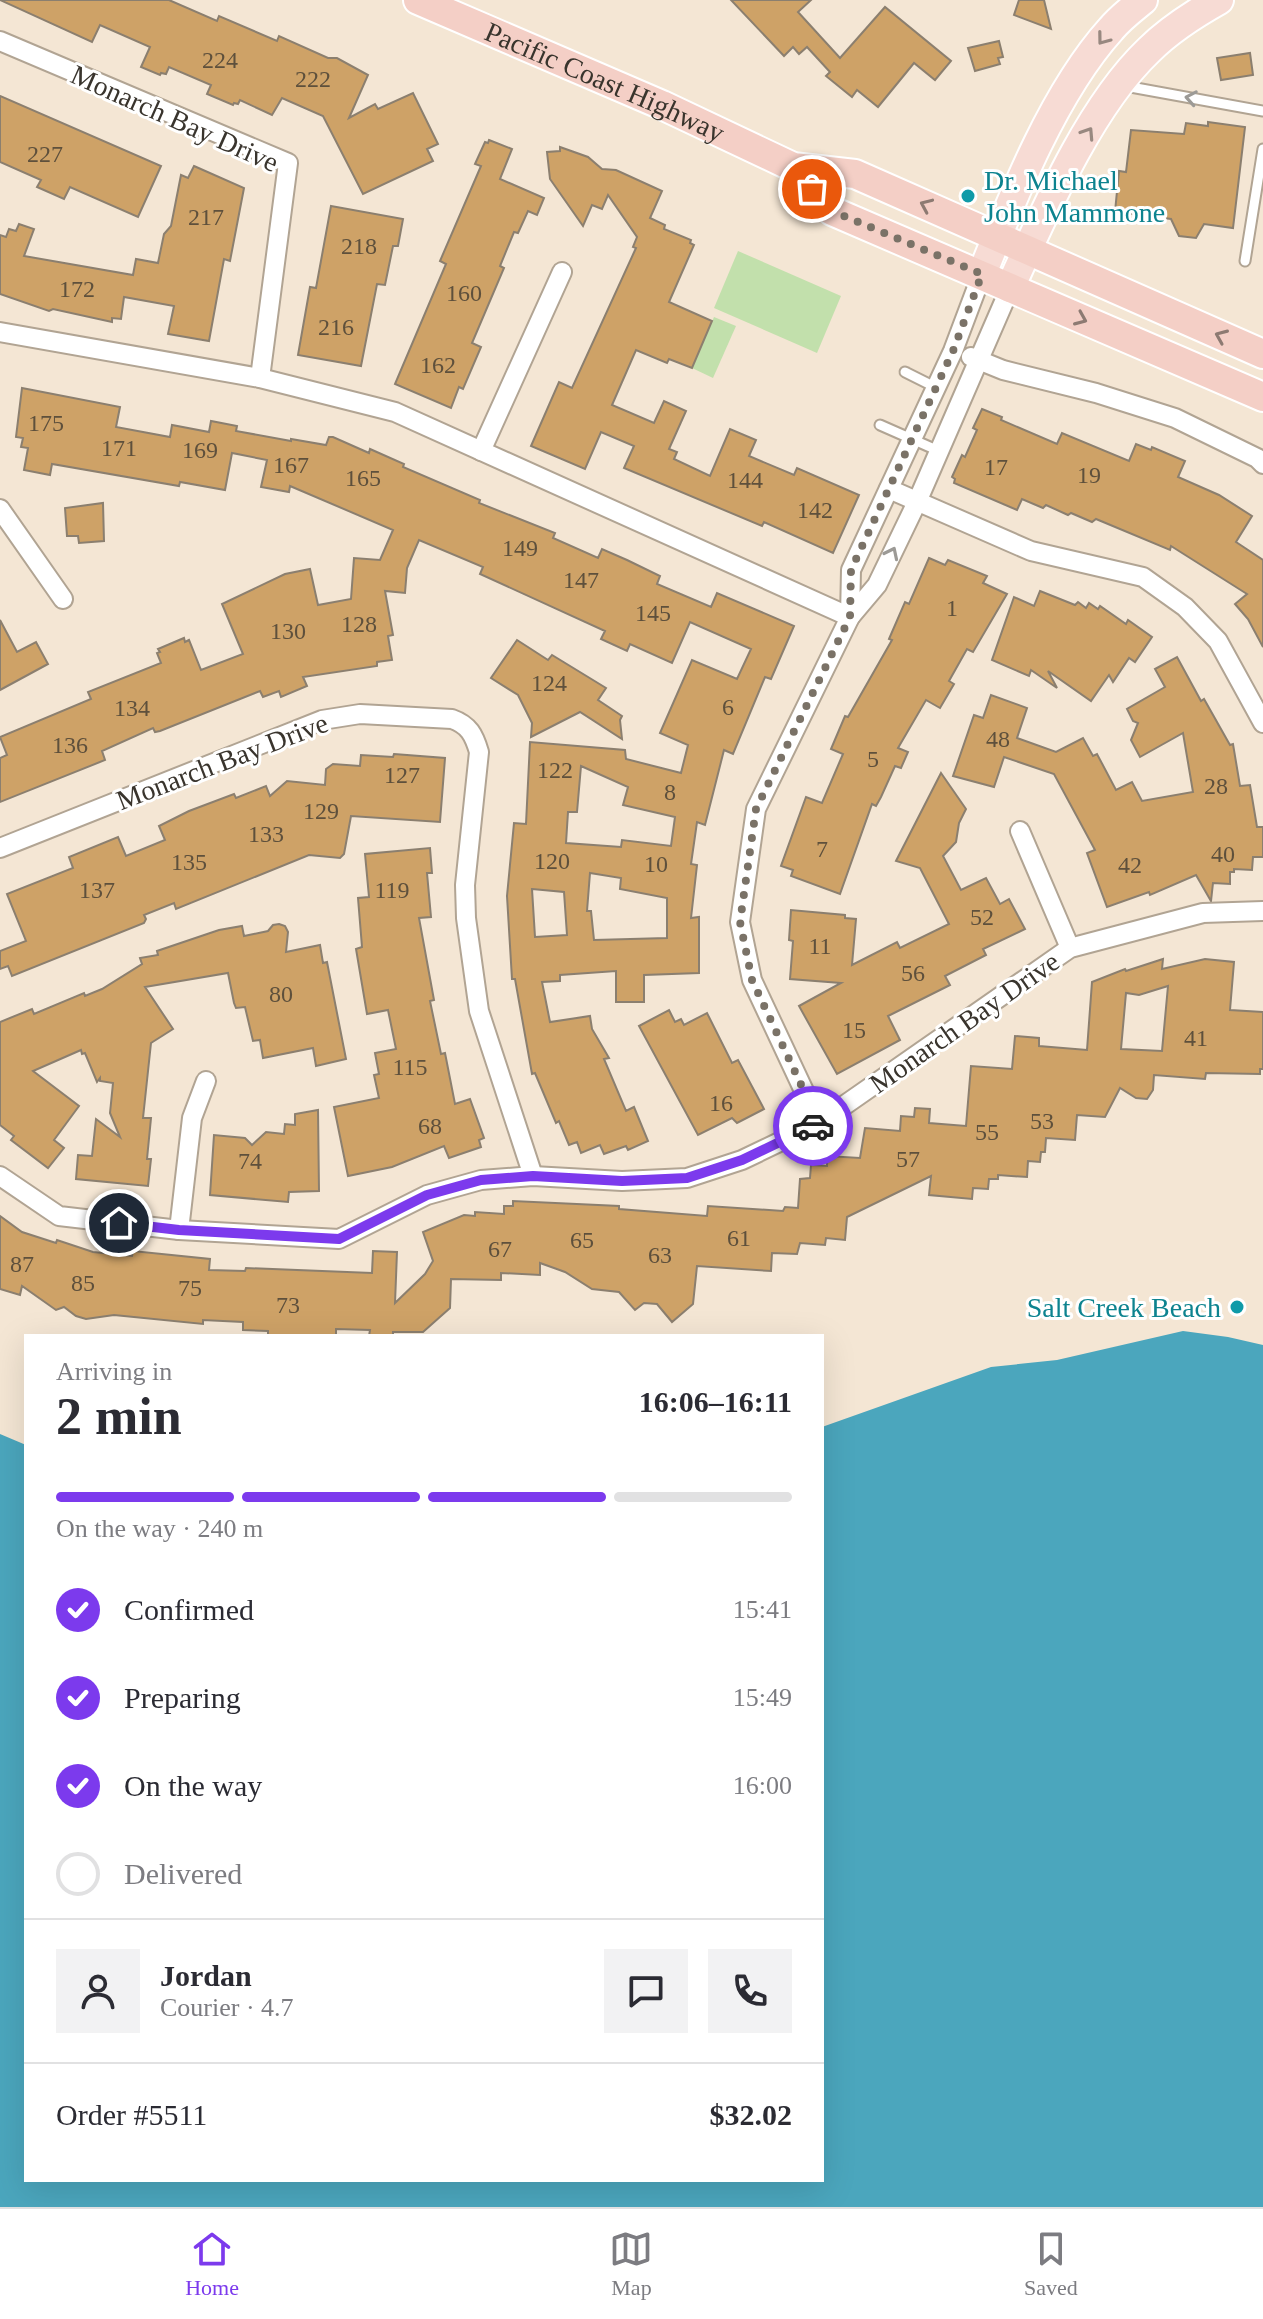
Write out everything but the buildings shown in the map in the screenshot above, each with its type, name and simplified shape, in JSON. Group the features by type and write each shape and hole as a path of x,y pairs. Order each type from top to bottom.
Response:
{"highway":[{"name":"Pacific Coast Highway","path":"418,0 662,105 793,167 855,174 1263,354"},
{"name":"Pacific Coast Highway","path":"793,167 832,211 1263,397"}],"main road":[{"path":"982,274 1049,123 1084,64 1111,28 1143,0"},
{"path":"1010,288 1073,155 1118,85 1148,50 1219,0"}],"street":[{"name":"Monarch Bay Drive","path":"0,41 288,163 260,378"},
{"path":"481,451 562,272"},
{"path":"850,617 851,570 953,351 982,274"},
{"path":"819,1123 752,980 740,922 756,809 850,617 877,585 917,502 1010,288"},
{"path":"0,332 260,378 395,412 850,617"},
{"path":"953,351 1003,370 1096,393 1175,418 1257,458 1263,464"},
{"path":"889,489 1031,551 1143,577 1185,607 1218,641 1263,723"},
{"path":"0,509 63,599"},
{"name":"Monarch Bay Drive","path":"0,848 322,720 360,714 462,722 471,730 479,752 464,901 474,985 485,1034 533,1176"},
{"name":"Monarch Bay Drive","path":"1020,831 1070,948"},
{"name":"Monarch Bay Drive","path":"0,1176 59,1216 179,1230 339,1239 427,1195 481,1180 533,1176 622,1181 687,1178 742,1160 819,1123 1070,948 1203,913 1263,911"},
{"path":"179,1230 192,1118 206,1081"}],"lane":[{"path":"1118,85 1263,111"},
{"path":"1245,261 1263,149"},
{"path":"905,372 935,387"},
{"path":"880,425 939,451"}],"green space":[{"path":"738,251 841,296 817,353 714,308"},
{"path":"714,317 736,326 713,378 692,368"}],"water":[{"path":"1183,1331 1263,1345 1263,2207 0,2207 0,1434 24,1444 24,2182 824,2182 824,1426 991,1367 1057,1360"}],"way so far":[{"path":"812,189 832,211 982,274 953,351 851,570 850,617 756,809 740,922 752,980 819,1123 813,1126"}],"place":[{"name":"Dr. Michael John Mammone","path":"968,196"},
{"name":"Salt Creek Beach","path":"1237,1307"}],"route":[{"path":"119,1223 179,1230 339,1239 427,1195 481,1180 533,1176 622,1181 687,1178 742,1160 813,1126"}]}
